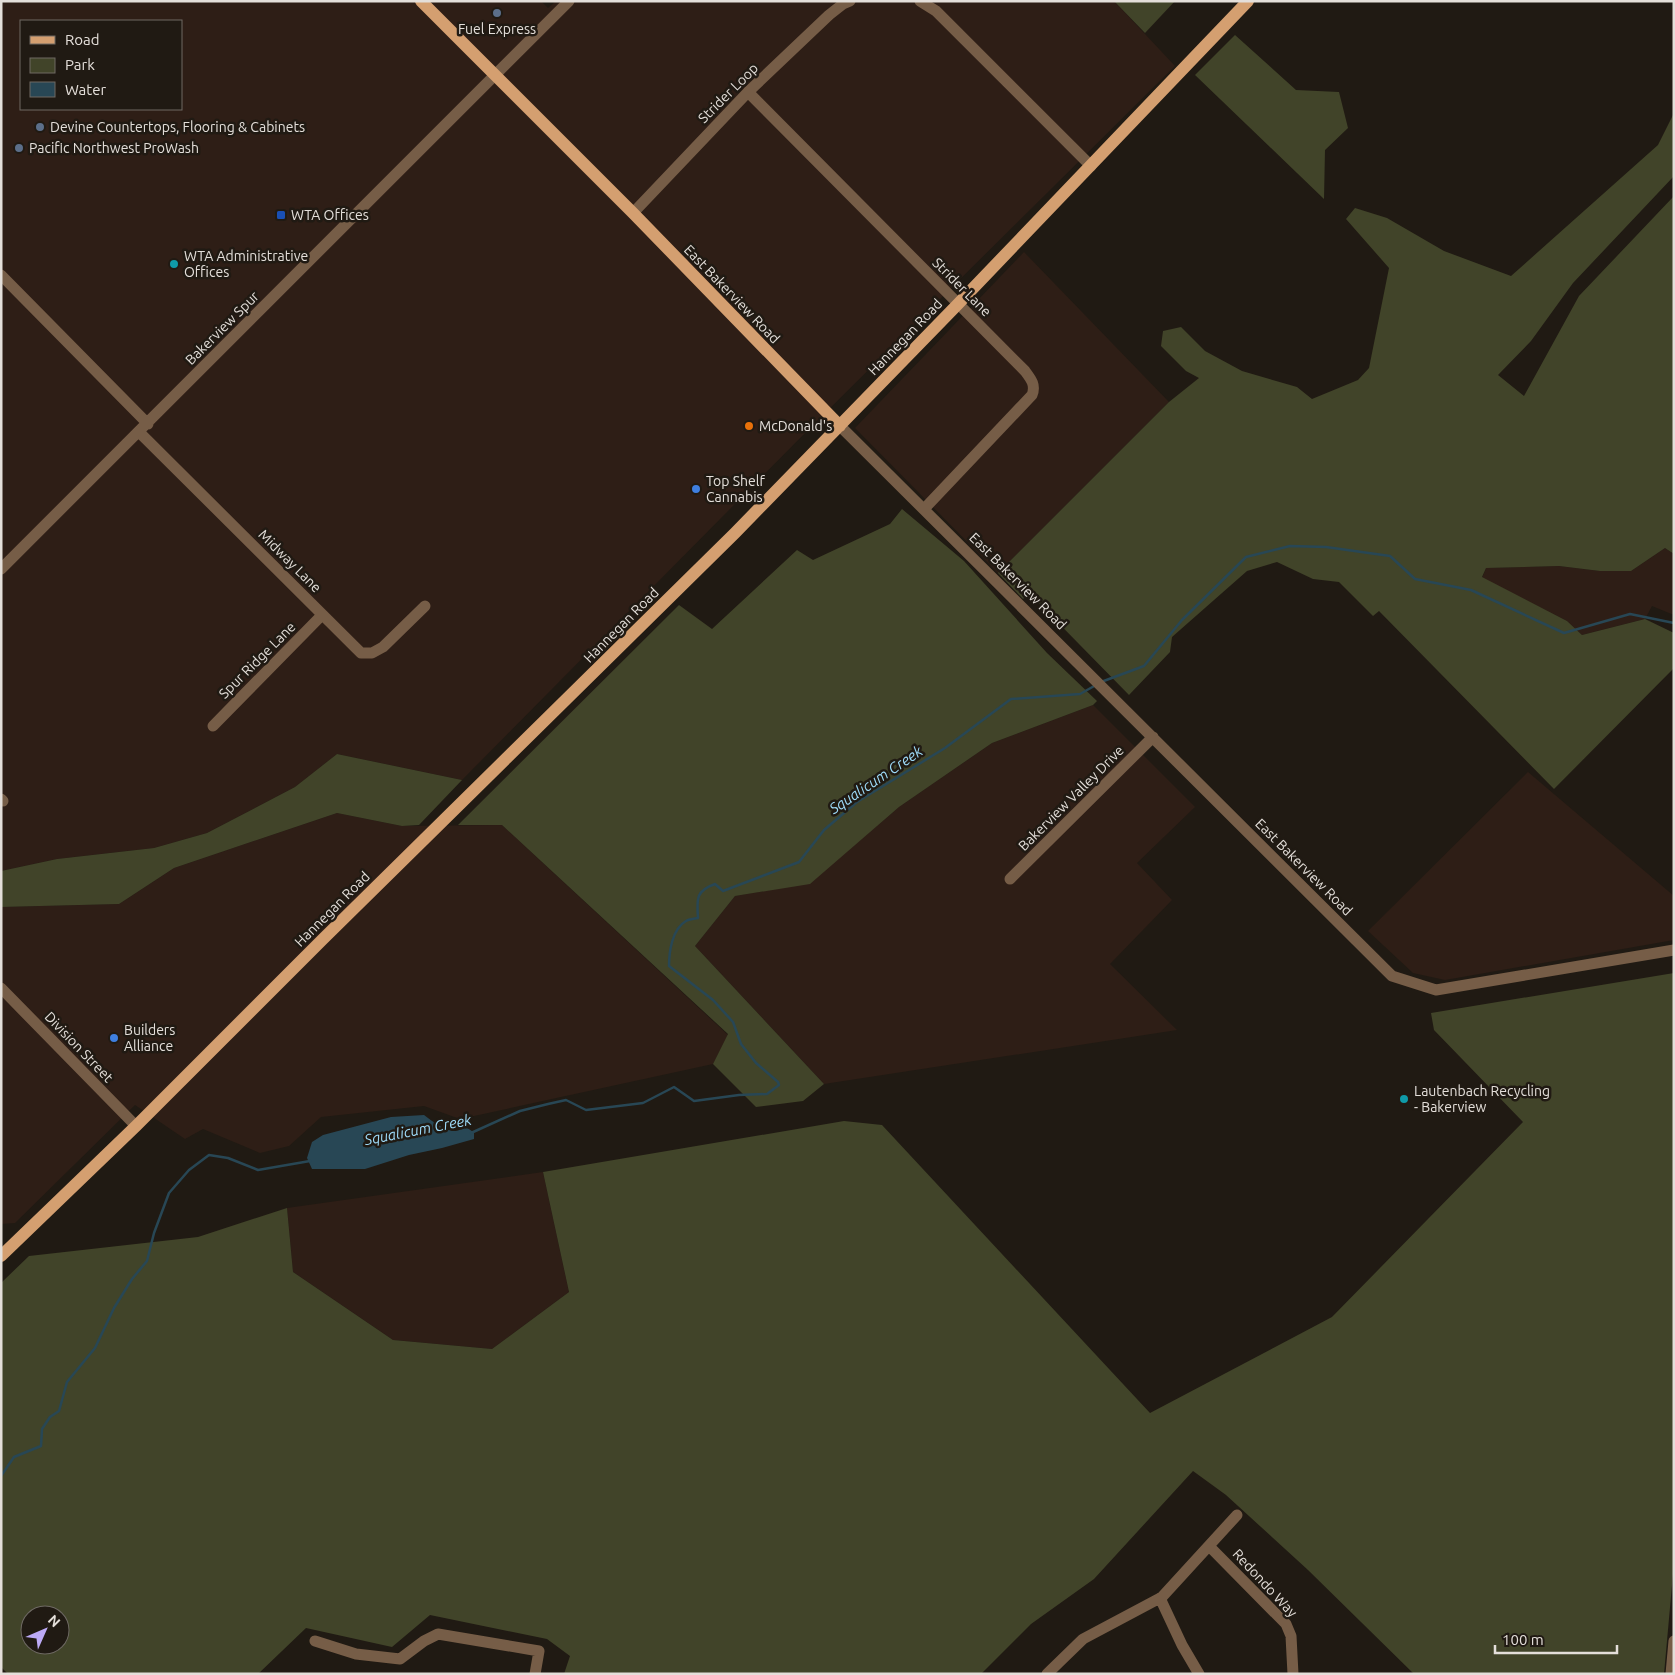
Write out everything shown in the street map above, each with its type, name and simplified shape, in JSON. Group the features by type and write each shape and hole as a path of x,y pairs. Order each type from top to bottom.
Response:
{"main road":[{"name":"East Bakerview Road","path":"421,1 633,213 840,426"},
{"name":"Hannegan Road","path":"1,1256 136,1126 735,533 958,304 1248,1"}],"street":[{"name":"Bakerview Spur","path":"1,569 569,1"},
{"name":"Strider Loop","path":"633,213 748,92 829,15 850,1"},
{"path":"920,1 936,11 1090,166"},
{"name":"Strider Lane","path":"748,92 1031,378 1034,390 1032,395 924,508"},
{"path":"1,275 148,424"},
{"name":"East Bakerview Road","path":"840,426 1392,976 1436,990 1674,950"},
{"name":"Midway Lane","path":"139,432 361,653 372,653 383,647 425,606"},
{"name":"Spur Ridge Lane","path":"213,726 322,615"},
{"name":"Bakerview Valley Drive","path":"1010,879 1153,737"},
{"name":"Division Street","path":"1,988 136,1126"},
{"path":"1047,1674 1082,1639 1160,1598 1237,1515"},
{"name":"Redondo Way","path":"1209,1546 1286,1624 1290,1636 1293,1674"},
{"path":"1160,1598 1199,1674"},
{"path":"315,1641 356,1654 400,1658 438,1634 539,1651 535,1674"},
{"path":"1671,1674 1674,1641"}],"shaded area":[{"path":"1,1 541,1 548,8 556,1 1114,1 1175,66 815,423 462,780 337,754 295,787 207,833 154,848 57,859 1,871"},
{"path":"1024,252 1169,402 998,573 855,428"},
{"path":"1665,548 1674,554 1674,615 1652,606 1645,619 1582,635 1567,621 1482,578 1486,568 1559,566 1600,571 1631,571"},
{"path":"1093,705 1195,807 1137,863 1172,900 1110,964 1177,1030 824,1084 695,946 735,896 810,883 899,807 992,743"},
{"path":"1528,772 1674,896 1674,940 1445,980 1413,973 1368,931"},
{"path":"337,813 402,826 502,825 728,1035 713,1064 460,1119 424,1106 321,1117 289,1146 260,1153 203,1129 185,1139 135,1105 15,1223 1,1224 1,907 119,904 174,868"},
{"path":"543,1172 569,1292 492,1349 393,1340 293,1272 287,1208"}],"green space":[{"path":"1114,1 1175,1 1145,33"},
{"path":"1235,35 1296,90 1339,92 1348,128 1325,150 1324,199 1195,75"},
{"path":"1674,113 1674,176 1573,283 1531,341 1498,375 1524,396 1579,296 1674,196 1674,554 1665,548 1631,571 1600,571 1559,566 1486,568 1482,577 1567,621 1582,635 1645,619 1674,633 1674,668 1554,789 1379,611 1373,616 1339,582 1313,579 1277,562 1247,571 1172,637 1170,652 1129,695 1029,593 1023,599 998,573 1169,402 1199,378 1186,371 1161,346 1163,331 1181,327 1205,351 1242,371 1297,387 1312,399 1358,380 1369,368 1389,268 1346,219 1355,208 1387,218 1444,251 1511,276 1658,145"},
{"path":"902,509 964,561 1047,653 1097,701 1093,705 992,743 899,807 810,884 735,896 695,946 824,1084 803,1101 756,1107 713,1064 728,1034 502,825 458,825 679,605 712,629 797,550 813,560 890,524"},
{"path":"337,754 462,780 419,825 402,826 337,813 174,868 119,904 1,907 1,871 57,859 154,848 207,833 295,787"},
{"path":"1674,973 1674,1563 1664,1674 1414,1674 1308,1570 1226,1495 1193,1471 1094,1579 1031,1624 981,1674 564,1674 570,1656 547,1639 430,1615 392,1647 306,1628 258,1674 8,1674 1,1667 1,1283 29,1256 198,1237 287,1208 293,1272 393,1340 492,1349 569,1292 543,1172 844,1121 882,1125 1150,1413 1332,1317 1523,1122 1434,1030 1431,1013"}],"water":[{"path":"424,1115 452,1131 465,1128 471,1130 474,1133 474,1139 409,1155 365,1169 312,1169 307,1158 312,1142 323,1135 391,1117"}],"waterway":[{"name":"Squalicum Creek","path":"1101,682 1144,666 1182,620 1246,557 1290,546 1326,547 1390,556 1415,579 1471,590 1564,633 1630,614 1674,623"},
{"name":"Squalicum Creek","path":"471,1133 520,1111 566,1100 586,1110 643,1103 674,1087 694,1101 739,1095 767,1094 779,1085 778,1082 756,1063 741,1044 733,1022 713,1000 669,966 674,935 677,929 686,921 698,918 698,901 701,893 715,884 723,891 799,862 824,830 857,802 945,748 1011,699 1080,694 1096,685"},
{"name":"Squalicum Creek","path":"1,1476 14,1457 41,1446 42,1429 50,1417 59,1411 67,1382 95,1348 114,1308 132,1279 147,1261 154,1233 169,1193 189,1170 209,1155 228,1158 258,1170 310,1161"}],"place":[{"name":"Fuel Express","path":"497,13"},
{"name":"Devine Countertops, Flooring & Cabinets","path":"40,127"},
{"name":"Pacific Northwest ProWash","path":"19,148"},
{"name":"WTA Offices","path":"281,215"},
{"name":"WTA Administrative Offices","path":"174,264"},
{"name":"McDonald's","path":"749,426"},
{"name":"Top Shelf Cannabis","path":"696,489"},
{"name":"Builders Alliance","path":"114,1038"},
{"name":"Lautenbach Recycling - Bakerview","path":"1404,1099"}]}
